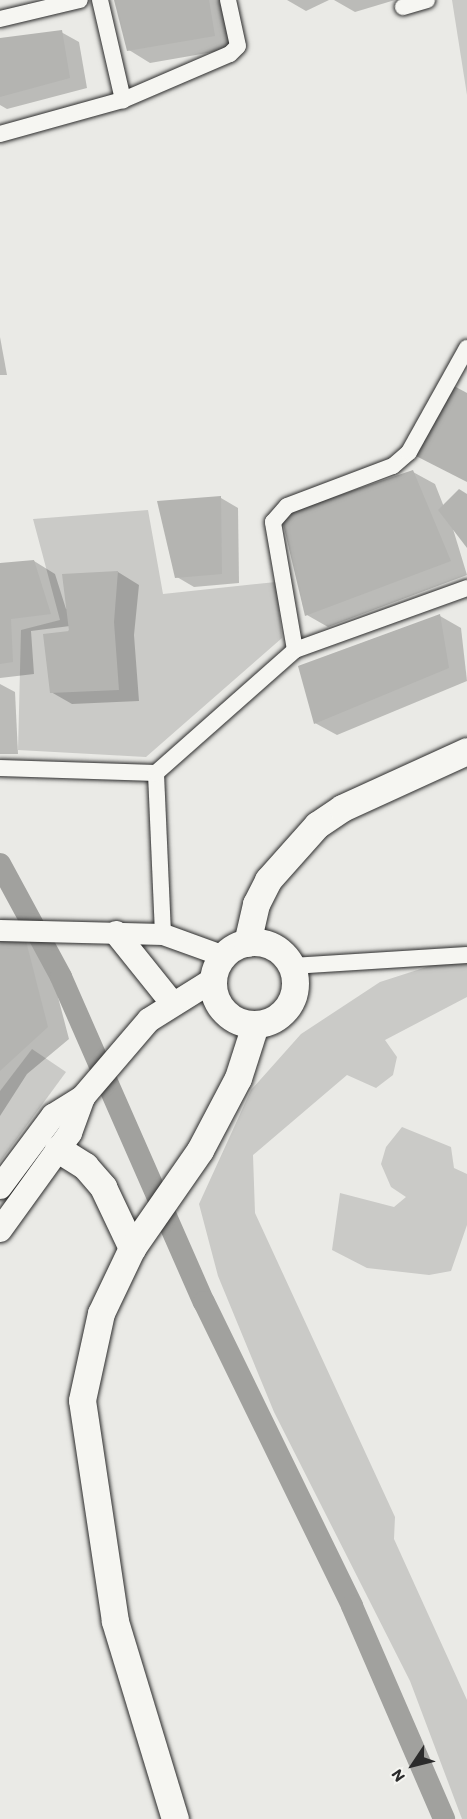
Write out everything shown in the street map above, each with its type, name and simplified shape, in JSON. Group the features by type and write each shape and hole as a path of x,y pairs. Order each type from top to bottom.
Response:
{"main road":[{"path":"247,943 256,904 268,880 316,825 342,808 467,752"},
{"path":"116,933 173,1004"},
{"path":"0,1187 53,1116 85,1094 149,1020 213,980 224,956 247,943 274,947 292,966 296,980 289,1006 280,1016 255,1025 225,1011 213,980"},
{"path":"175,1819 115,1621 82,1400 101,1313 138,1240 200,1150 238,1078 255,1025"},
{"path":"0,1230 58,1149 85,1094"},
{"path":"58,1149 85,1166 103,1187 138,1240"}],"street":[{"path":"0,19 80,0"},
{"path":"100,0 123,100"},
{"path":"0,134 123,100 230,54 238,46 228,0"},
{"path":"403,7 427,0"},
{"path":"296,650 273,522 287,506 393,466 408,452 467,348"},
{"path":"0,768 156,773 296,650 467,588"},
{"path":"156,773 163,934"},
{"path":"5,930 163,934 224,956"},
{"path":"292,966 467,955"}],"shaded area":[{"path":"452,0 467,0 467,95"},
{"path":"148,510 163,594 276,582 282,638 146,757 18,750 21,630 60,620 33,519"},
{"path":"467,954 467,997 385,1040 397,1057 393,1075 376,1088 347,1075 253,1155 255,1213 395,1517 394,1539 467,1700 467,1819 462,1819 410,1681 274,1412 218,1276 199,1204 251,1090 301,1034 380,982"},
{"path":"32,1049 66,1072 0,1162 0,1091"},
{"path":"402,1127 451,1147 454,1168 467,1174 467,1225 451,1271 429,1275 367,1268 332,1250 340,1193 394,1207 406,1197 391,1187 381,1164 386,1147"}],"building":[{"path":"114,0 209,0 215,36 127,51"},
{"path":"62,30 70,78 0,97 0,38"},
{"path":"454,386 467,393 467,482 416,456"},
{"path":"413,470 451,561 305,616 281,515"},
{"path":"459,489 467,494 467,548 438,510"},
{"path":"221,496 222,574 175,578 157,501"},
{"path":"34,560 51,614 11,619 13,662 0,664 0,563"},
{"path":"118,571 114,622 119,690 50,693 43,634 69,631 62,574"},
{"path":"440,614 449,668 314,724 298,666"},
{"path":"25,937 48,1027 0,1071 0,938"}],"waterway":[{"path":"0,864 61,977 204,1302 352,1606 444,1819"}]}
